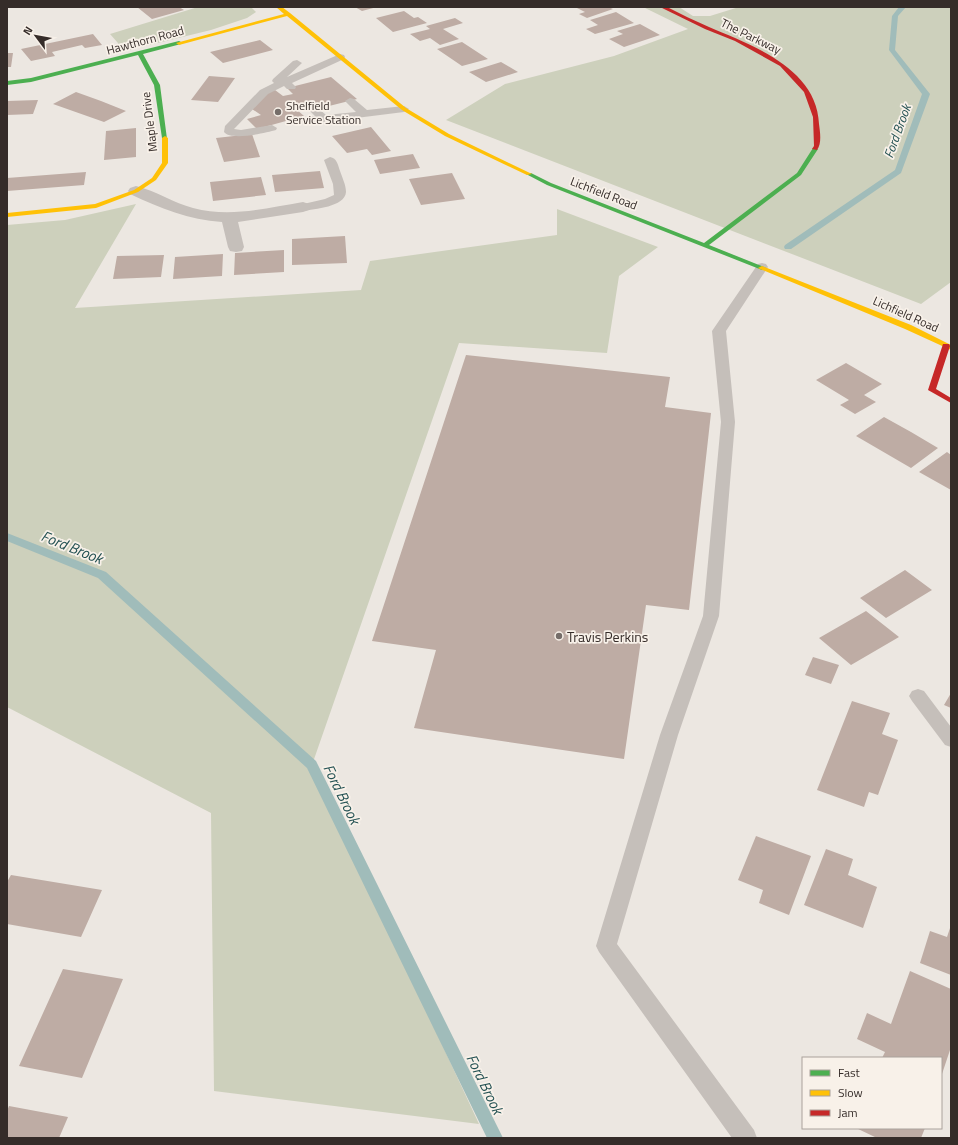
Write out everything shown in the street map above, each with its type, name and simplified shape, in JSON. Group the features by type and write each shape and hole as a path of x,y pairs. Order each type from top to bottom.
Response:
{"main road":[{"name":"Lichfield Road","path":"279,7 404,109 447,135 549,184 762,267 908,327 949,347"},
{"name":"The Parkway","path":"663,7 707,28 737,40 782,65 807,91 816,117 817,146 799,174 705,245"},
{"name":"Hawthorn Road","path":"7,83 31,80 140,54 288,14"},
{"name":"Maple Drive","path":"7,215 96,206 136,191 154,179 165,163 166,144 157,85 140,54"},
{"path":"949,347 932,390 951,401"}],"street":[{"path":"136,191 190,213 229,218 303,207"},
{"path":"229,218 236,247"}],"lane":[{"path":"264,92 288,85 300,76 340,57"},
{"path":"272,128 241,133 230,132 229,128 264,92 294,66 300,76 308,83"},
{"path":"314,69 325,79"},
{"path":"350,101 365,114"},
{"path":"333,105 345,116"},
{"path":"304,120 404,109"},
{"path":"314,110 324,119"},
{"path":"303,207 335,201 340,197 341,194 338,181 330,160"},
{"path":"746,1138 606,946 669,735 711,616 728,422 719,331 762,267"},
{"path":"918,696 951,740"}],"green space":[{"path":"198,7 251,7 256,12 247,18 211,30 125,51 110,34"},
{"path":"643,7 679,7 693,16 710,16 739,7 951,7 951,282 921,304 446,120 505,84 614,56 688,29"},
{"path":"136,204 75,308 361,290 370,261 557,235 557,209 658,247 619,276 607,353 459,343 312,765 479,1124 214,1091 211,813 7,707 7,225 65,220"}],"building":[{"path":"137,7 179,7 184,10 152,19"},
{"path":"355,7 377,7 362,11"},
{"path":"575,7 608,7 613,9 587,18 579,14 585,12"},
{"path":"404,11 414,18 418,17 427,23 393,32 376,18"},
{"path":"616,12 634,23 595,34 586,29 598,25 590,20"},
{"path":"455,18 463,23 443,29 459,39 440,45 430,38 420,41 410,34 430,29 426,26"},
{"path":"640,24 660,35 624,47 609,39 623,34 617,31"},
{"path":"93,34 102,45 85,48 82,45 52,52 55,56 31,61 21,49"},
{"path":"260,40 273,50 223,63 210,52"},
{"path":"462,42 488,59 462,66 437,49"},
{"path":"7,53 13,53 11,67 7,67"},
{"path":"501,62 518,72 486,82 469,72"},
{"path":"209,76 235,78 218,102 191,100"},
{"path":"331,77 357,99 309,111 304,107 296,109 304,116 257,129 247,119 261,115 252,109 266,93 275,90 283,96 293,94 287,88"},
{"path":"76,92 126,111 104,122 53,104"},
{"path":"38,100 33,114 7,115 7,101"},
{"path":"371,127 391,151 372,155 367,149 347,153 332,136"},
{"path":"136,128 136,157 104,160 106,131"},
{"path":"252,134 260,157 224,162 216,138"},
{"path":"413,154 420,168 380,174 374,160"},
{"path":"320,171 324,188 275,192 272,175"},
{"path":"86,172 84,185 7,191 7,178"},
{"path":"452,173 465,199 421,205 409,179"},
{"path":"261,177 266,195 213,201 210,182"},
{"path":"345,236 347,263 292,265 292,239"},
{"path":"284,250 284,272 234,275 235,253"},
{"path":"223,254 222,276 173,279 175,257"},
{"path":"164,255 161,277 113,279 117,256"},
{"path":"466,355 670,377 665,407 711,413 689,610 646,605 624,759 414,728 436,650 372,641"},
{"path":"846,363 882,384 864,395 876,402 855,414 840,405 849,400 816,380"},
{"path":"884,417 938,448 911,468 856,436"},
{"path":"947,452 951,455 951,490 919,472"},
{"path":"905,570 932,590 886,618 860,598"},
{"path":"866,611 899,637 851,665 819,638"},
{"path":"813,657 839,665 831,684 805,675"},
{"path":"951,693 951,708 944,705"},
{"path":"852,701 890,713 882,734 898,740 878,795 869,792 864,807 817,790"},
{"path":"756,836 811,856 789,915 759,903 763,890 738,880"},
{"path":"826,849 853,859 848,875 877,887 863,928 804,905"},
{"path":"11,875 102,890 81,937 7,924 7,882"},
{"path":"951,925 951,975 920,963 930,931 947,937"},
{"path":"63,969 123,979 82,1078 19,1066"},
{"path":"910,971 951,989 951,1051 950,1050 942,1074 942,1057 882,1057 885,1052 857,1039 867,1013 891,1024"},
{"path":"9,1106 68,1117 59,1138 7,1138 7,1111"},
{"path":"858,1129 925,1129 921,1138 877,1138"}],"waterway":[{"name":"Ford Brook","path":"788,247 898,171 926,94 892,50 895,16 903,7"},
{"name":"Ford Brook","path":"7,537 102,575 312,765 495,1138"}],"traffic: fast":[{"path":"7,83 31,80 179,43"},
{"path":"140,54 157,85 165,138"},
{"path":"705,245 799,174 815,149"},
{"path":"529,174 549,184 762,268"}],"traffic: slow":[{"path":"279,7 404,109 447,135 529,174"},
{"path":"179,43 288,14"},
{"path":"7,215 96,206 136,191 154,179 165,163 165,138"},
{"path":"762,268 908,327 951,348"}],"traffic: jam":[{"path":"663,7 707,28 737,40 782,65 807,91 816,117 817,146 815,149"},
{"path":"946,346 932,390 951,401"}],"place":[{"name":"Shelfield Service Station","path":"278,112"},
{"name":"Travis Perkins","path":"559,636"}]}
